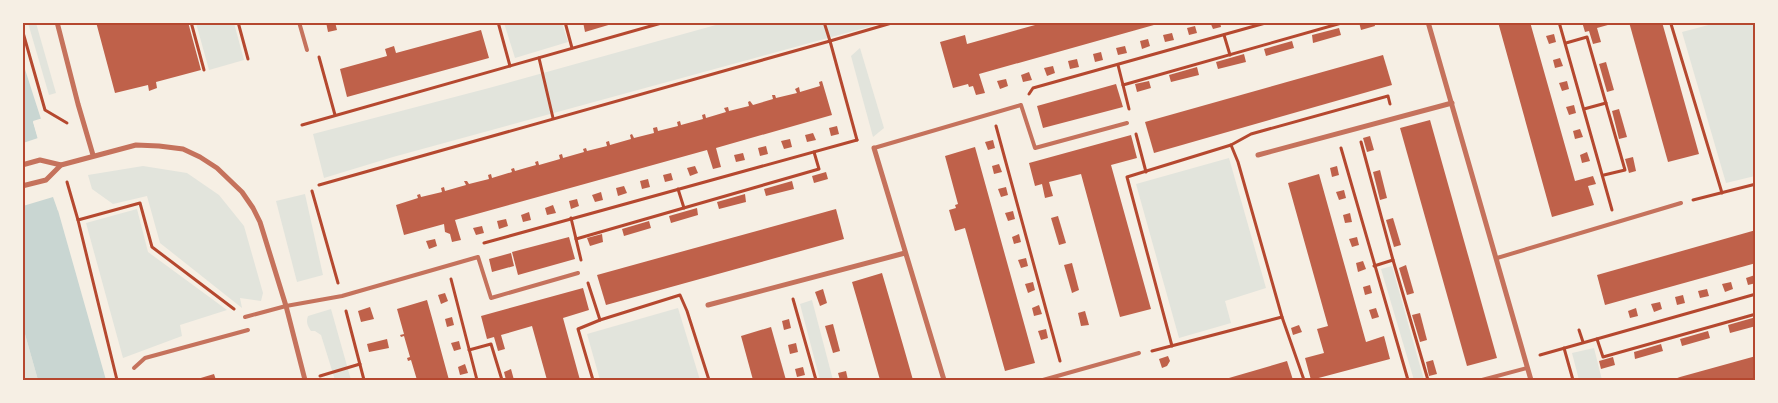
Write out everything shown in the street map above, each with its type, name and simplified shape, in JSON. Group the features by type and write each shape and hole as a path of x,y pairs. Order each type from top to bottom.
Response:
{"street":[{"path":"57,22 93,156"},
{"path":"1428,22 1531,380"},
{"path":"1258,156 1452,103"},
{"path":"22,165 40,160 61,165 136,145 183,150 200,157 217,168 242,192 260,222 286,306 305,380"},
{"path":"874,148 944,380"},
{"path":"22,186 46,180 61,165"},
{"path":"708,305 905,253"}],"lane":[{"path":"299,22 307,50"},
{"path":"874,148 1021,105 1035,148 1130,122"},
{"path":"1497,258 1681,203"},
{"path":"245,317 286,306 342,296 478,256 491,298 578,273"},
{"path":"134,368 145,358 248,330"},
{"path":"1043,380 1140,354"},
{"path":"1482,380 1527,368"}],"path":[{"path":"191,22 204,70"},
{"path":"238,22 248,59"},
{"path":"498,22 510,66"},
{"path":"565,22 572,48"},
{"path":"302,124 665,22"},
{"path":"824,22 857,140"},
{"path":"1021,105 1033,88 1269,22"},
{"path":"1124,85 1345,22"},
{"path":"1560,22 1616,223"},
{"path":"1675,22 1671,24 1722,194"},
{"path":"318,185 351,178 553,118 894,23 894,29"},
{"path":"22,29 45,110 71,126 83,123"},
{"path":"1224,35 1230,55"},
{"path":"1566,43 1587,38 1606,103 1625,170 1604,175"},
{"path":"307,50 320,58 335,115"},
{"path":"539,58 553,118"},
{"path":"1118,65 1124,85 1130,122 1146,172"},
{"path":"1172,346 1127,177 1231,145 1251,134 1388,96 1394,119"},
{"path":"1584,110 1606,103"},
{"path":"993,113 1063,374"},
{"path":"1358,129 1428,380"},
{"path":"1337,135 1408,380"},
{"path":"478,256 483,243 857,140 874,148"},
{"path":"1231,145 1238,162 1282,317 1304,380"},
{"path":"576,239 819,169 814,152"},
{"path":"61,165 78,220 116,380"},
{"path":"1681,203 1756,184"},
{"path":"678,189 684,208"},
{"path":"312,191 364,380"},
{"path":"78,220 140,203 152,247 245,317"},
{"path":"571,218 600,320"},
{"path":"1374,266 1393,260"},
{"path":"448,266 477,380"},
{"path":"578,273 585,272"},
{"path":"788,284 816,380"},
{"path":"1525,359 1756,294"},
{"path":"593,380 578,329 600,320 680,296 687,311 708,380"},
{"path":"1597,339 1603,357 1756,314"},
{"path":"1140,354 1282,317"},
{"path":"1579,330 1583,342"},
{"path":"469,350 491,344 502,380"},
{"path":"1564,348 1572,380"},
{"path":"305,380 360,364"}],"shaded area":[{"path":"28,23 36,23 56,93 49,95"},
{"path":"196,23 234,23 244,60 209,70"},
{"path":"504,23 562,23 568,42 515,58"},
{"path":"723,23 883,23 393,157 324,178 313,134 489,88"},
{"path":"1716,23 1755,23 1755,176 1726,183 1682,32"},
{"path":"860,48 884,128 873,137 851,56"},
{"path":"22,60 41,119 33,122 106,380 38,380 23,327"},
{"path":"1229,158 1266,288 1225,301 1231,323 1179,338 1136,184"},
{"path":"143,166 187,173 219,195 244,226 263,293 261,301 240,298 242,308 160,243 147,196 113,204 92,189 88,175"},
{"path":"305,194 323,275 297,282 276,201"},
{"path":"137,209 148,252 227,310 180,325 182,336 123,358 86,223"},
{"path":"1392,266 1424,380 1414,380 1381,269"},
{"path":"812,300 833,380 820,380 800,304"},
{"path":"678,308 700,380 600,380 587,334"},
{"path":"331,309 351,380 335,380 321,335 311,331 307,324 308,316"},
{"path":"23,327 38,380 23,380"},
{"path":"1594,348 1602,380 1579,380 1572,353"}],"pier":[{"path":"43,118 42,121 36,123 60,210 58,211 53,197 23,206 23,143 38,138 33,121"}],"building":[{"path":"96,22 188,22 201,70 156,82 157,88 149,91 148,85 115,93"},
{"path":"326,22 335,22 337,30 328,32"},
{"path":"583,22 615,22 615,23 585,32"},
{"path":"1046,22 1161,23 979,74 985,93 976,95 973,86 969,87 968,84 953,88 940,42 965,35 967,44"},
{"path":"1210,22 1220,22 1221,27 1213,29"},
{"path":"1359,22 1374,22 1375,26 1361,30"},
{"path":"1498,22 1530,22 1575,181 1593,176 1596,184 1588,186 1594,205 1552,217"},
{"path":"1582,22 1615,23 1597,28 1601,42 1593,44 1589,31 1585,32"},
{"path":"1629,22 1662,22 1699,154 1668,162"},
{"path":"1195,26 1197,33 1189,35 1187,28"},
{"path":"1339,28 1341,35 1313,43 1312,35"},
{"path":"481,30 489,58 347,97 340,69 387,56 385,49 394,46 396,53"},
{"path":"1172,33 1174,40 1165,42 1163,35"},
{"path":"1554,34 1556,42 1549,44 1546,36"},
{"path":"1148,39 1150,46 1142,49 1140,41"},
{"path":"1292,41 1294,48 1266,56 1264,49"},
{"path":"1125,46 1127,53 1118,55 1116,48"},
{"path":"1101,52 1103,60 1095,62 1093,54"},
{"path":"1244,54 1246,62 1218,69 1216,62"},
{"path":"1383,55 1392,85 1154,153 1145,122"},
{"path":"1560,58 1563,66 1555,68 1553,60"},
{"path":"1077,59 1079,67 1070,69 1068,61"},
{"path":"1606,62 1614,90 1607,92 1599,64"},
{"path":"1053,66 1055,73 1047,76 1044,68"},
{"path":"1197,67 1199,75 1171,82 1169,75"},
{"path":"1029,72 1032,80 1023,82 1021,75"},
{"path":"1006,79 1008,86 1000,89 997,81"},
{"path":"822,81 832,115 716,148 721,167 713,169 707,150 455,220 461,240 452,242 450,234 445,232 444,224 404,235 396,205 418,198 417,195 420,194 421,197 442,192 441,188 444,187 445,191 466,185 464,181 467,181 469,184 489,179 488,175 491,174 492,178 512,172 511,169 514,168 515,171 536,165 535,162 538,161 539,165 560,159 559,155 562,154 563,158 584,152 583,149 586,148 587,151 607,146 606,142 609,141 610,145 631,139 630,135 632,134 634,138 654,133 653,128 657,127 658,131 678,126 677,122 680,121 681,125 703,119 702,115 705,114 706,118 726,112 724,108 728,107 729,111 749,106 748,102 750,101 753,105 773,99 772,95 775,95 776,98 797,93 795,89 799,87 800,92 820,86 819,82"},
{"path":"1149,81 1151,88 1137,92 1135,84"},
{"path":"1567,81 1569,89 1562,91 1559,83"},
{"path":"1116,84 1123,107 1043,128 1037,106"},
{"path":"1574,105 1576,113 1569,115 1566,107"},
{"path":"1619,109 1627,137 1619,139 1612,111"},
{"path":"1430,120 1497,358 1467,366 1400,128"},
{"path":"837,126 839,134 831,136 829,128"},
{"path":"1580,129 1583,137 1575,139 1573,131"},
{"path":"813,133 816,140 807,142 805,135"},
{"path":"1131,135 1137,158 1111,165 1151,309 1120,317 1081,174 1049,182 1053,196 1045,198 1042,184 1035,186 1029,163"},
{"path":"1370,136 1374,150 1367,152 1363,138"},
{"path":"790,139 792,147 784,149 781,141"},
{"path":"993,140 995,148 988,150 985,142"},
{"path":"766,146 768,154 760,156 758,148"},
{"path":"975,147 1035,363 1005,371 965,228 955,231 949,210 956,208 955,205 958,204 945,156"},
{"path":"1587,152 1590,161 1582,163 1580,155"},
{"path":"743,153 745,160 736,162 734,155"},
{"path":"1633,157 1636,171 1629,173 1625,159"},
{"path":"999,164 1002,172 994,174 992,166"},
{"path":"695,166 698,173 690,176 687,168"},
{"path":"1337,166 1339,175 1332,177 1330,168"},
{"path":"1380,170 1387,198 1380,200 1373,172"},
{"path":"826,172 828,179 814,183 812,176"},
{"path":"671,173 673,180 665,182 663,175"},
{"path":"1319,174 1366,342 1384,336 1390,359 1311,380 1305,358 1324,353 1317,329 1328,326 1288,183"},
{"path":"648,179 650,187 642,189 640,181"},
{"path":"792,181 794,189 766,196 764,189"},
{"path":"624,186 627,193 618,196 616,188"},
{"path":"1006,187 1008,195 1001,197 998,189"},
{"path":"1344,190 1346,198 1339,200 1336,192"},
{"path":"601,192 603,200 595,202 592,195"},
{"path":"745,194 746,202 719,209 717,202"},
{"path":"577,199 579,206 571,209 569,201"},
{"path":"553,205 556,213 547,215 545,208"},
{"path":"697,208 698,215 671,223 669,216"},
{"path":"836,209 844,239 606,305 597,275"},
{"path":"1013,211 1015,219 1008,221 1005,213"},
{"path":"529,212 531,220 523,222 521,215"},
{"path":"1350,213 1352,222 1345,223 1343,215"},
{"path":"1058,216 1066,243 1059,245 1051,218"},
{"path":"1393,218 1401,245 1394,247 1386,220"},
{"path":"506,219 508,226 499,229 497,221"},
{"path":"649,221 651,228 624,236 622,229"},
{"path":"482,226 484,233 476,235 473,228"},
{"path":"1756,230 1756,263 1605,305 1597,275"},
{"path":"602,234 603,242 590,246 587,238"},
{"path":"1019,234 1021,242 1014,244 1012,237"},
{"path":"569,237 575,259 518,275 512,252"},
{"path":"1357,237 1359,245 1352,247 1349,239"},
{"path":"435,239 437,246 429,249 426,241"},
{"path":"511,253 514,266 492,272 489,259"},
{"path":"1026,258 1028,266 1021,268 1018,260"},
{"path":"1363,261 1366,269 1358,272 1356,263"},
{"path":"1072,263 1079,290 1072,293 1064,265"},
{"path":"1406,265 1414,293 1407,295 1399,268"},
{"path":"882,273 913,380 880,380 852,282"},
{"path":"1755,275 1756,283 1748,285 1746,278"},
{"path":"1033,282 1035,290 1028,293 1025,284"},
{"path":"1731,282 1733,289 1725,292 1722,284"},
{"path":"1370,285 1372,293 1365,295 1363,287"},
{"path":"583,288 589,310 563,318 580,380 547,380 532,326 501,335 505,349 498,351 494,337 487,339 481,316"},
{"path":"823,289 827,303 820,306 815,292"},
{"path":"1707,289 1709,296 1700,298 1698,291"},
{"path":"445,293 448,301 441,304 438,295"},
{"path":"1683,295 1685,303 1677,305 1675,297"},
{"path":"427,300 449,380 417,380 411,360 408,361 407,358 410,357 404,336 401,337 400,335 404,334 397,309"},
{"path":"1660,302 1662,309 1654,312 1651,304"},
{"path":"1039,305 1042,314 1034,316 1032,308"},
{"path":"370,307 374,319 361,322 358,311"},
{"path":"1376,308 1379,317 1372,319 1369,310"},
{"path":"1636,308 1638,316 1630,318 1628,311"},
{"path":"1085,311 1089,325 1081,326 1078,313"},
{"path":"1420,313 1427,340 1420,342 1412,315"},
{"path":"452,317 454,325 447,327 445,319"},
{"path":"1756,317 1756,326 1730,333 1728,325"},
{"path":"789,319 791,328 784,330 782,321"},
{"path":"833,324 840,351 833,353 825,326"},
{"path":"1299,325 1302,332 1293,335 1291,328"},
{"path":"771,327 786,380 753,380 741,336"},
{"path":"1046,329 1048,338 1041,340 1038,331"},
{"path":"1708,331 1710,338 1682,346 1680,339"},
{"path":"387,339 389,348 369,352 367,344"},
{"path":"459,341 461,349 454,351 451,343"},
{"path":"796,343 798,352 790,354 788,345"},
{"path":"1661,344 1663,351 1635,359 1634,352"},
{"path":"1168,356 1170,361 1167,366 1162,368 1159,359"},
{"path":"1756,356 1756,380 1672,380 1680,377"},
{"path":"1613,357 1615,365 1601,369 1599,361"},
{"path":"1433,360 1437,374 1429,376 1426,362"},
{"path":"1287,361 1293,380 1222,380"},
{"path":"465,364 468,373 460,375 458,367"},
{"path":"803,367 805,375 797,377 795,369"},
{"path":"511,369 514,380 506,380 504,372"},
{"path":"846,371 848,380 840,380 838,373"},
{"path":"214,374 216,380 194,380"}]}
